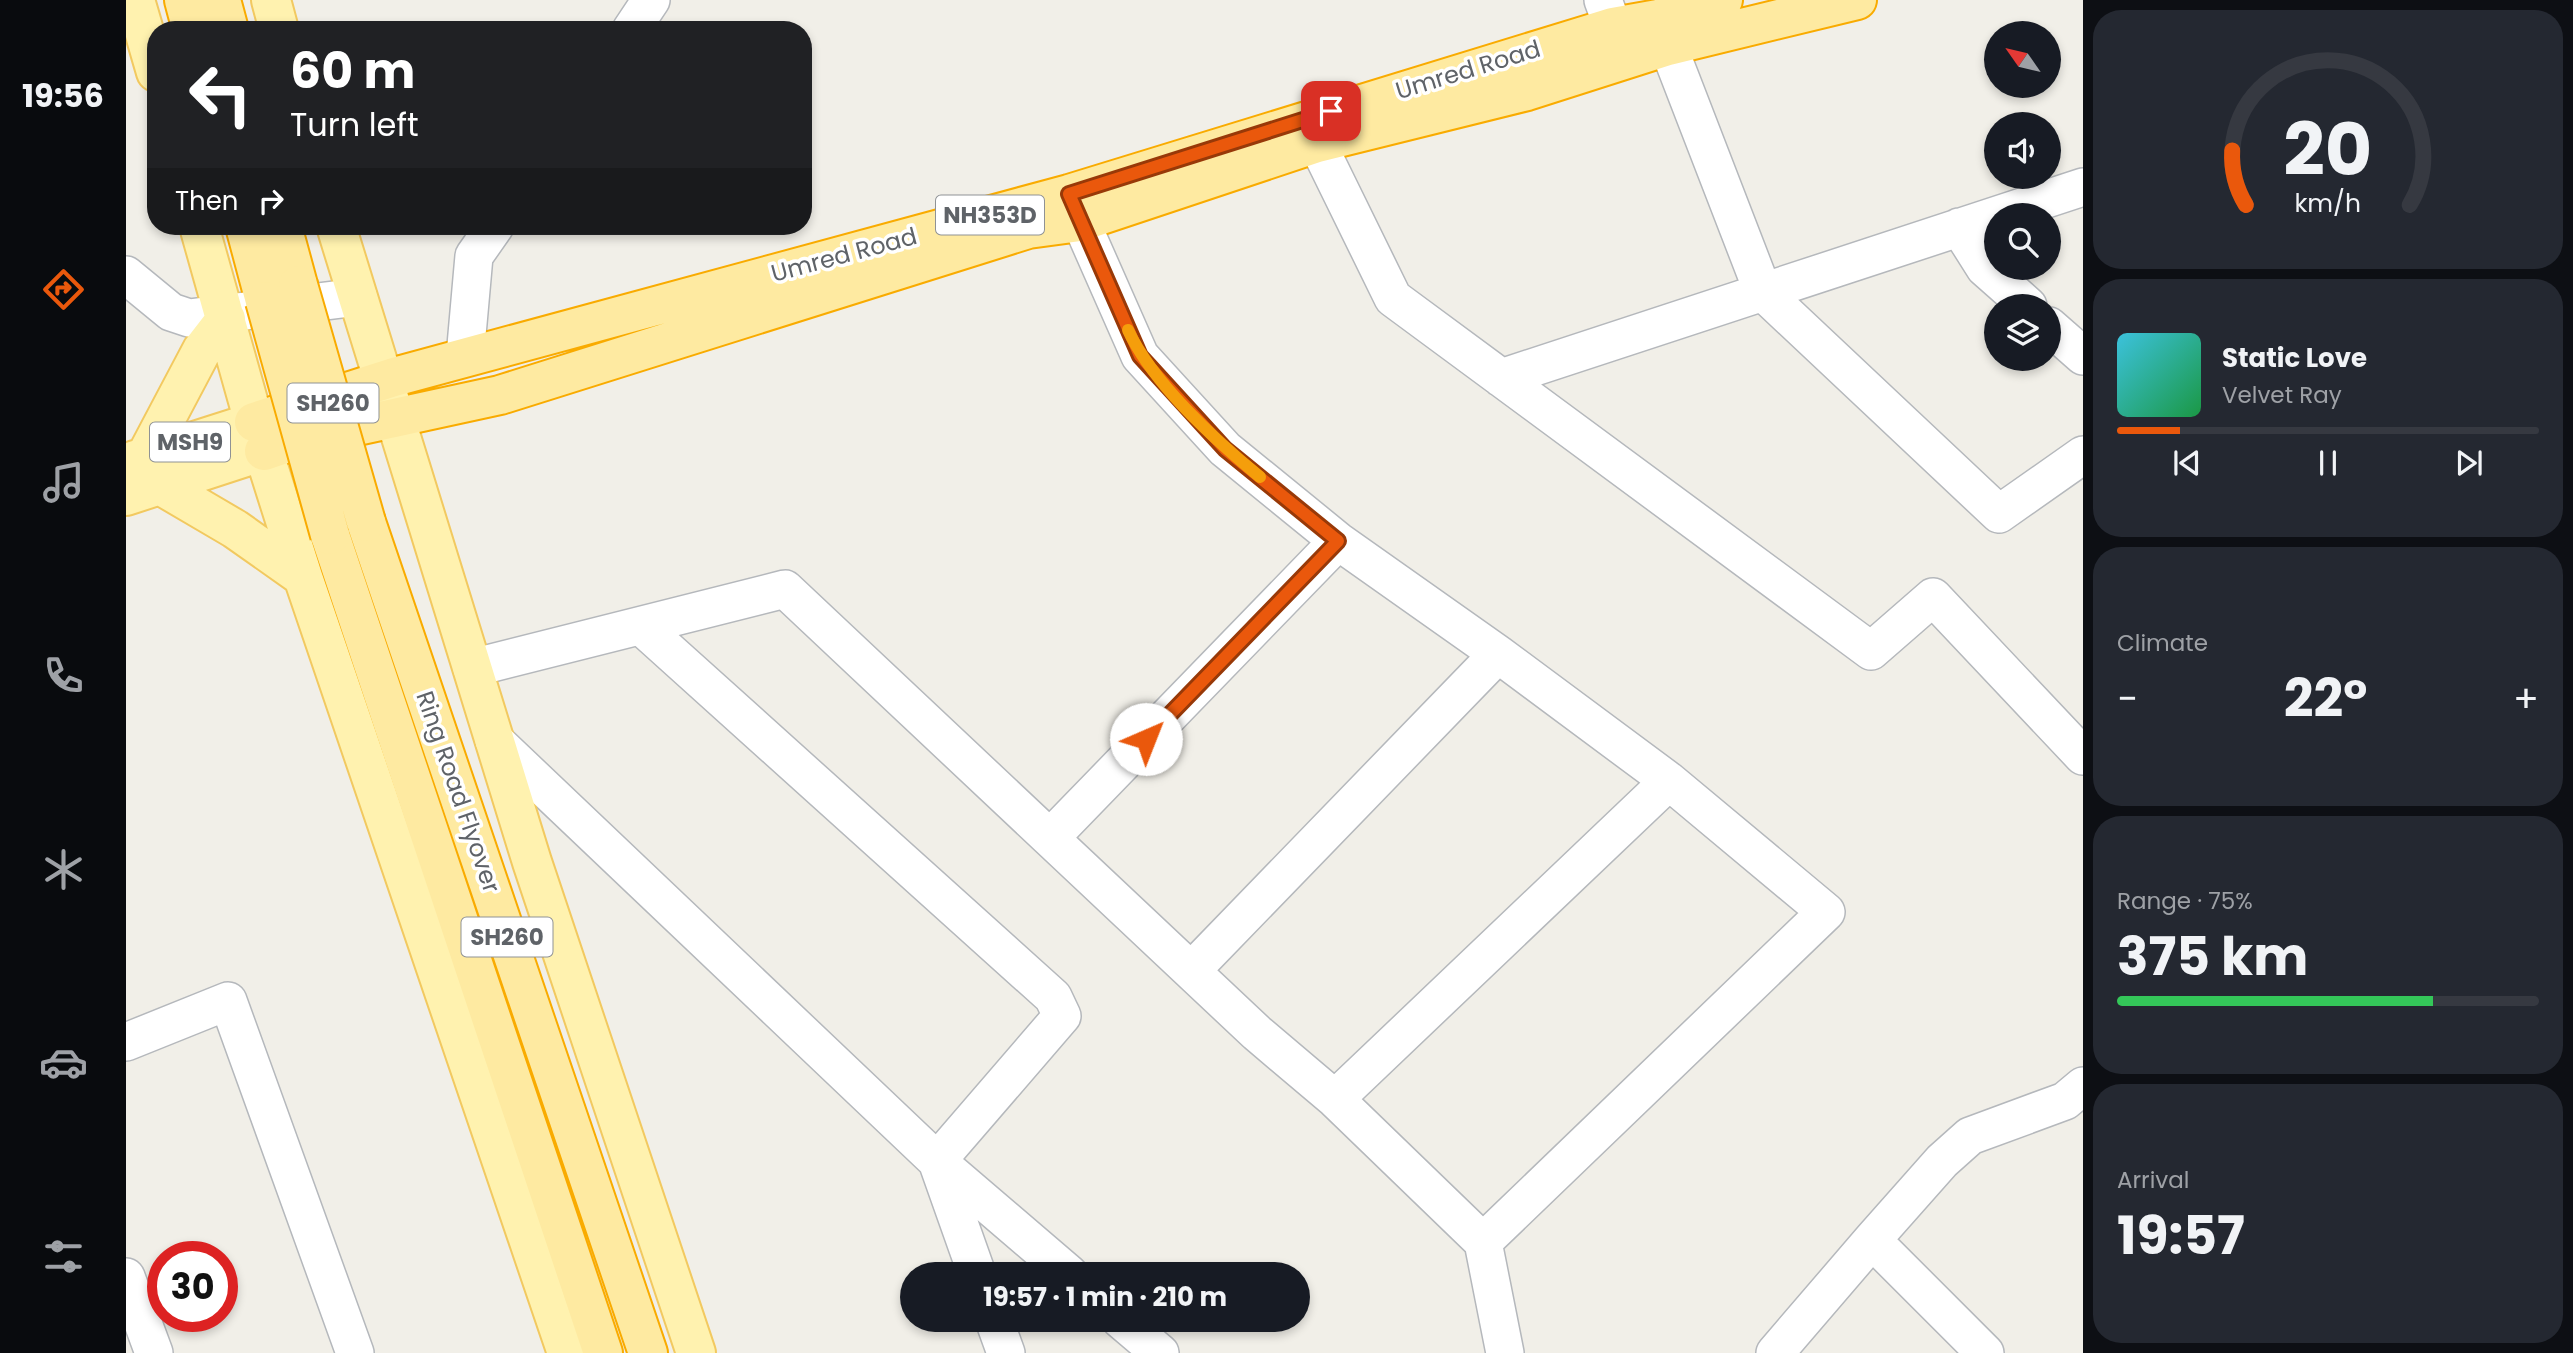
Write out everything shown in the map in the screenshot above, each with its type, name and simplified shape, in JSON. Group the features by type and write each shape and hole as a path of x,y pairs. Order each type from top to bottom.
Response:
{"highway":[{"path":"184,0 190,21"},
{"path":"221,0 227,21"},
{"name":"Umred Road","path":"259,436 383,380 465,357 1075,208 1608,13 1658,19 1723,0"},
{"name":"NH353D","path":"259,436 303,438 500,396 1028,229 1075,208 1317,143 1527,92 1668,46 1857,0"},
{"name":"Ring Road Flyover","path":"250,235 281,293 366,522 648,1353"},
{"name":"Ring Road Flyover","path":"282,235 281,293 330,535 603,1353"}],"main road":[{"path":"135,0 147,41"},
{"path":"271,0 277,21"},
{"path":"202,235 259,436 303,577 567,1353"},
{"path":"339,235 532,862 696,1353"},
{"path":"140,475 202,350 225,316"},
{"path":"140,475 259,436"},
{"path":"140,475 235,529 303,577"}],"street":[{"path":"637,21 651,0"},
{"path":"1668,46 1763,292 1999,514 2083,456"},
{"path":"1317,143 1393,298 1871,651 1933,597 2083,756"},
{"path":"1501,378 2083,187"},
{"path":"1075,208 1140,356 1225,449 1338,541 1669,780 1826,912 1483,1242"},
{"path":"1959,228 1985,268 2014,294"},
{"path":"465,357 474,256 489,235"},
{"path":"126,275 171,312 189,318 225,316 358,297"},
{"path":"2061,337 2083,356"},
{"path":"1049,838 1338,541"},
{"path":"472,668 785,589 1257,1033 1335,1099 1483,1242 1505,1353"},
{"path":"641,626 1053,997 1062,1016 937,1161"},
{"path":"1191,971 1498,654"},
{"path":"494,740 937,1161 1055,1262"},
{"path":"1335,1099 1669,780"},
{"path":"126,1042 228,1001 355,1353"},
{"path":"1775,1353 1942,1161 1970,1136 2065,1101 2083,1086"},
{"path":"937,1161 973,1262"},
{"path":"1872,1240 1985,1353"},
{"path":"129,1297 154,1353"},
{"path":"998,1332 1006,1353"},
{"path":"1135,1332 1160,1353"}],"slow traffic":[{"path":"1128,330 1140,356 1225,449 1260,477"}],"route":[{"path":"1146,739 1338,541 1225,449 1140,356 1069,194 1331,111"}]}
